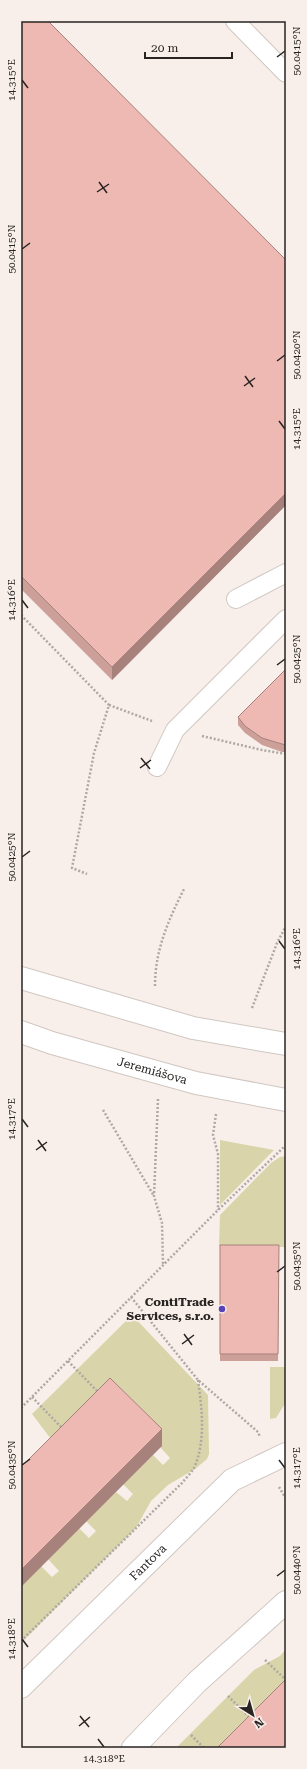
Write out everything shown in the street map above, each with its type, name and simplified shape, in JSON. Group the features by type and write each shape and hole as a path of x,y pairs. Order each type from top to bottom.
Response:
{"main road":[{"path":"21,978 193,1028 286,1044"},
{"name":"Jeremiášova","path":"21,1032 52,1043 196,1083 286,1100"},
{"name":"Fantova","path":"21,1687 232,1480 277,1458"},
{"path":"133,1748 197,1682 286,1602"}],"lane":[{"path":"234,21 286,73"},
{"path":"236,599 286,573"},
{"path":"157,767 175,730 286,619"}],"path":[{"path":"21,615 109,705 94,753 72,868 87,874"},
{"path":"155,986 155,965 169,919 184,889"},
{"path":"252,1008 277,943 286,926"},
{"path":"154,1196 158,1099"},
{"path":"103,1110 154,1196 162,1223 163,1265"},
{"path":"216,1112 213,1135 218,1154 218,1210"},
{"path":"21,1408 218,1210 286,1145"},
{"path":"131,1297 198,1380 258,1432 277,1458 277,1484 286,1499"},
{"path":"68,1361 101,1394"},
{"path":"21,1641 182,1483 193,1470 198,1453 203,1415 198,1380"},
{"path":"32,1397 64,1430"},
{"path":"265,1660 286,1680"},
{"path":"228,1696 251,1719"},
{"path":"191,1735 204,1748"}],"shaded area":[{"path":"220,1140 274,1150 220,1205"},
{"path":"286,1156 285,1247 219,1246 220,1215 271,1163 280,1157"},
{"path":"132,1315 208,1395 209,1454 207,1459 195,1469 168,1485 151,1501 136,1528 21,1643 21,1586 41,1566 52,1577 59,1571 48,1559 79,1528 89,1538 96,1531 86,1521 116,1492 127,1501 133,1494 123,1484 153,1455 163,1465 170,1458 160,1447 161,1446 57,1447 32,1414"},
{"path":"270,1367 285,1367 286,1402 276,1418 270,1419"},
{"path":"286,1649 286,1681 233,1748 176,1748 254,1670 280,1656"}],"building":[{"path":"21,21 48,21 286,260 286,493 112,667 21,576"},
{"path":"286,669 286,745 262,738 245,726 238,717"},
{"path":"220,1245 279,1245 278,1354 220,1354"},
{"path":"110,1378 162,1429 21,1570 21,1467"},
{"path":"286,1679 286,1748 217,1748"}],"place":[{"name":"ContiTrade Services, s.r.o.","path":"222,1309"}]}
